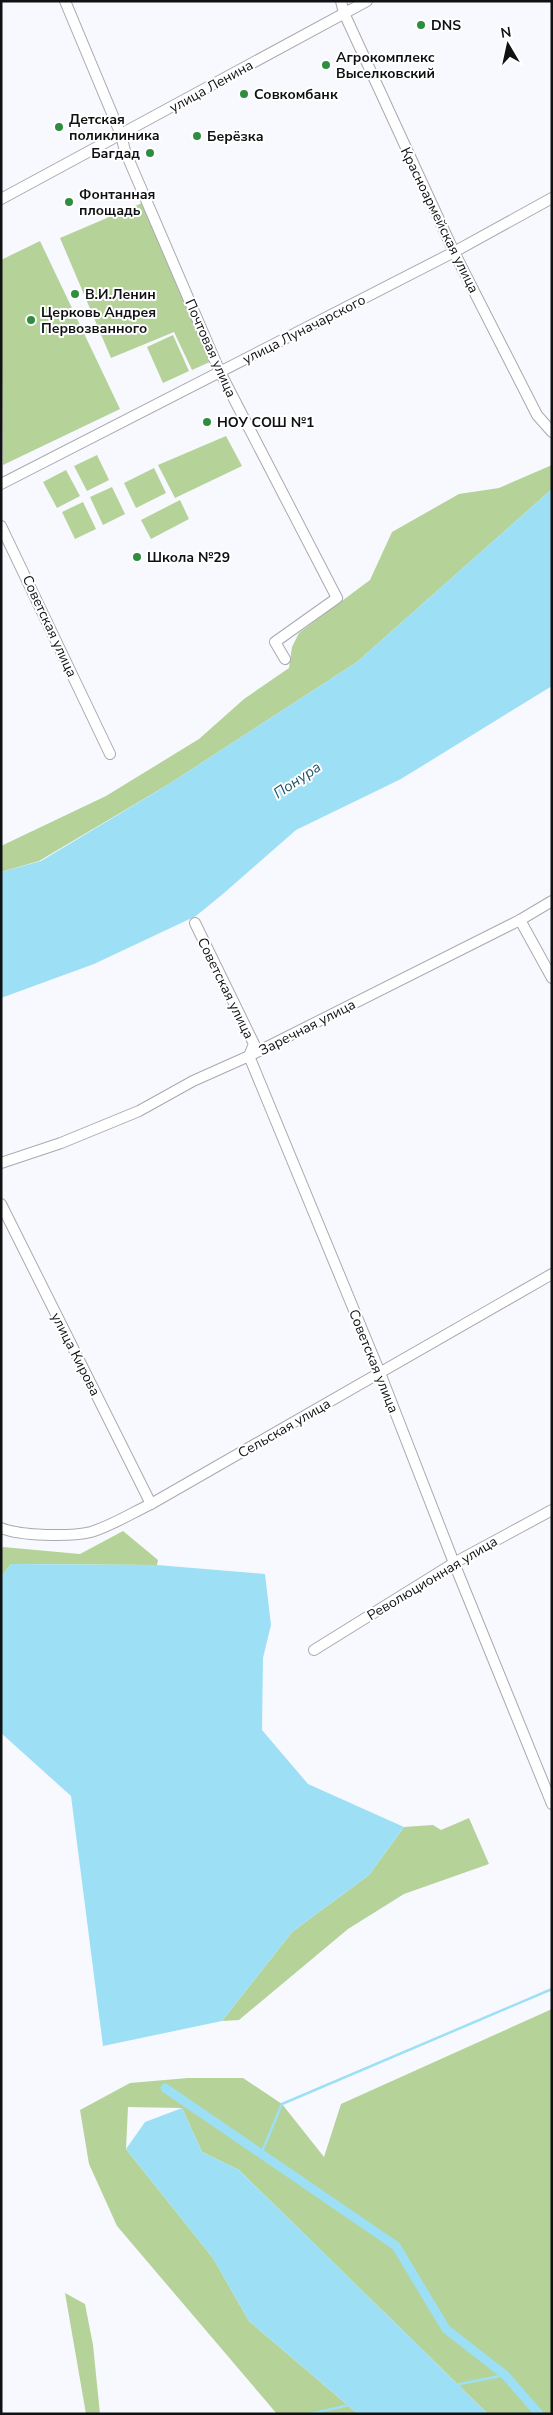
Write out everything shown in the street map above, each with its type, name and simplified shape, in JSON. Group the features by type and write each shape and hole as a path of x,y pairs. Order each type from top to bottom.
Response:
{"street":[{"name":"Почтовая улица","path":"65,1 121,135 125,151 220,372 337,598 274,642 284,659"},
{"name":"Красноармейская улица","path":"341,1 344,13 454,252 537,415 552,432"},
{"name":"улица Ленина","path":"1,199 367,1"},
{"name":"улица Луначарского","path":"1,484 454,252 552,198"},
{"name":"Советская улица","path":"1,526 110,754"},
{"name":"Заречная улица","path":"1,1163 61,1142 139,1111 192,1081 249,1056 520,920 552,901"},
{"path":"520,920 552,978"},
{"name":"Советская улица","path":"195,923 254,1044 249,1056 380,1373 454,1564 552,1804"},
{"name":"улица Кирова","path":"1,1204 151,1504"},
{"name":"Сельская улица","path":"1,1528 10,1532 58,1534 90,1532 151,1504 552,1274"},
{"name":"Революционная улица","path":"314,1650 454,1564 552,1510"}],"green space":[{"path":"142,203 212,361 192,370 174,332 111,358 60,238"},
{"path":"40,241 120,409 3,465 1,260"},
{"path":"173,335 189,371 163,383 147,347"},
{"path":"226,436 242,466 175,498 158,465"},
{"path":"97,455 109,480 87,491 74,466"},
{"path":"552,465 552,489 357,662 169,784 39,861 1,872 1,846 106,796 199,739 244,699 289,668 292,647 299,633 370,580 392,532 459,494 499,488"},
{"path":"154,468 166,493 136,508 124,483"},
{"path":"66,470 80,496 57,508 43,482"},
{"path":"112,487 125,514 103,525 90,497"},
{"path":"180,500 189,519 151,539 141,520"},
{"path":"83,502 96,529 75,539 62,512"},
{"path":"123,1531 158,1560 157,1565 11,1564 1,1577 1,1551 3,1547 80,1554"},
{"path":"469,1818 489,1864 404,1894 348,1929 239,2020 222,2021 292,1932 369,1875 404,1827 433,1825 441,1830"},
{"path":"552,2009 552,2414 488,2414 239,2170 202,2152 182,2108 128,2107 126,2149 213,2258 249,2321 358,2414 277,2414 117,2226 89,2164 80,2110 130,2083 188,2078 243,2078 282,2104 324,2157 341,2104"},
{"path":"65,2293 85,2304 93,2345 100,2414 86,2414"}],"water":[{"name":"Понура","path":"552,489 552,686 401,779 296,830 196,916 94,964 1,998 1,872 41,861 169,784 357,662"},
{"path":"11,1564 157,1565 265,1574 271,1625 263,1658 262,1730 308,1784 404,1827 369,1875 292,1932 222,2021 103,2046 71,1796 1,1733 1,1577"},
{"path":"182,2108 202,2152 239,2170 488,2414 358,2414 249,2321 213,2258 126,2149 145,2122"}],"waterway":[{"path":"261,2154 282,2104 552,1989"},
{"path":"165,2088 396,2246 446,2329 505,2375 539,2414"},
{"path":"455,2385 505,2375"},
{"path":"310,2414 349,2405"}],"place":[{"name":"DNS","path":"421,25"},
{"name":"Агрокомплекс Выселковский","path":"326,65"},
{"name":"Совкомбанк","path":"244,94"},
{"name":"Детская поликлиника","path":"59,127"},
{"name":"Берёзка","path":"197,136"},
{"name":"Багдад","path":"150,153"},
{"name":"Фонтанная площадь","path":"69,202"},
{"name":"В.И.Ленин","path":"75,294"},
{"name":"Церковь Андрея Первозванного","path":"31,320"},
{"name":"НОУ СОШ №1","path":"207,422"},
{"name":"Школа №29","path":"137,557"}]}
